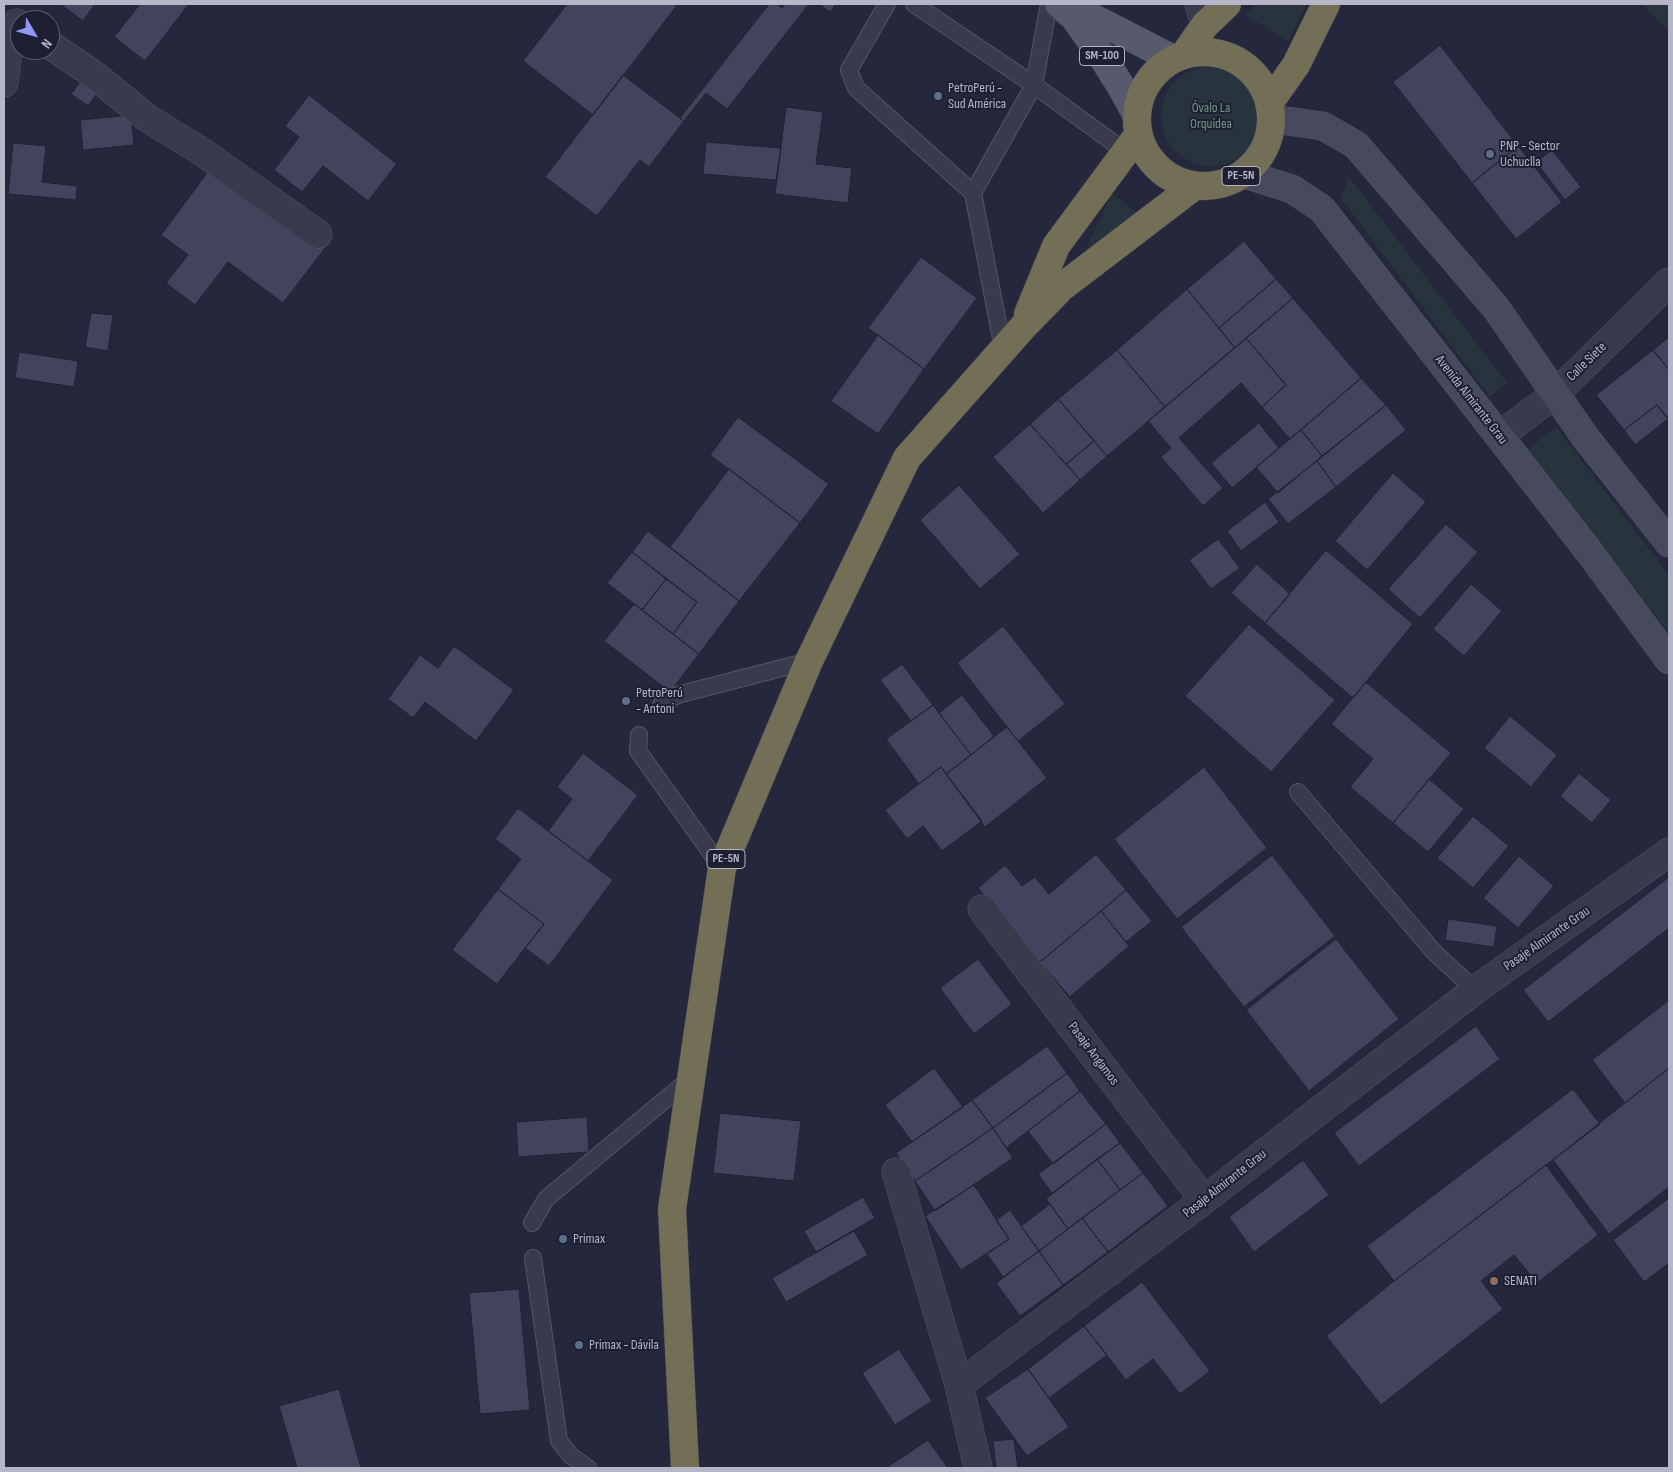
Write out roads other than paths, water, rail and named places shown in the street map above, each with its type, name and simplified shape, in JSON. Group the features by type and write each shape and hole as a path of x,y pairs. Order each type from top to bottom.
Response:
{"highway":[{"name":"PE-5N","path":"1178,57 1202,14 1227,4"},
{"name":"PE-5N","path":"1271,111 1326,4"},
{"name":"PE-5N","path":"1023,327 1056,246 1133,134 1141,94 1152,75 1178,57 1205,51 1227,55 1246,66 1261,82 1271,111 1269,140 1259,159 1244,174 1220,186 1193,187 1168,178 1148,159 1133,134"},
{"name":"PE-5N","path":"685,1468 672,1209 722,868 809,661 907,458 1023,327 1062,287 1193,187"}],"main road":[{"name":"SM-100","path":"1059,4 1074,17 1122,88 1133,134"},
{"name":"SM-100","path":"1065,4 1178,57"},
{"path":"1271,111 1323,126 1356,145 1496,308 1585,437 1669,543"},
{"name":"Avenida Almirante Grau","path":"1244,174 1292,189 1322,209 1587,549 1669,660"}],"street":[{"path":"4,83 10,41"},
{"path":"60,52 93,74 147,118 201,151 318,234"},
{"name":"Calle Siete","path":"1499,436 1555,394 1669,282"},
{"name":"Pasaje Almirante Grau","path":"959,1385 1204,1200 1474,990 1669,852"},
{"name":"Pasaje Angamos","path":"982,908 1204,1200"},
{"path":"896,1172 959,1385 978,1468"}],"lane":[{"path":"888,4 849,70 856,88 973,193 1004,349"},
{"path":"914,4 1034,85 1133,134"},
{"path":"973,193 1034,85 1049,4"},
{"path":"661,705 677,695 809,661"},
{"path":"639,735 638,751 722,868"},
{"path":"1298,792 1434,952 1474,990"},
{"path":"532,1223 546,1199 691,1078"},
{"path":"533,1258 559,1441 571,1456 588,1468"}],"place":[{"name":"PetroPerú - Sud América","path":"938,96"},
{"name":"PNP - Sector Uchuclla","path":"1490,154"},
{"name":"PetroPerú - Antoni","path":"626,701"},
{"name":"Primax","path":"563,1239"},
{"name":"SENATI","path":"1494,1281"},
{"name":"Primax - Dávila","path":"579,1345"}],"park label":[{"name":"Óvalo La Orquídea","path":"1211,116"}]}
